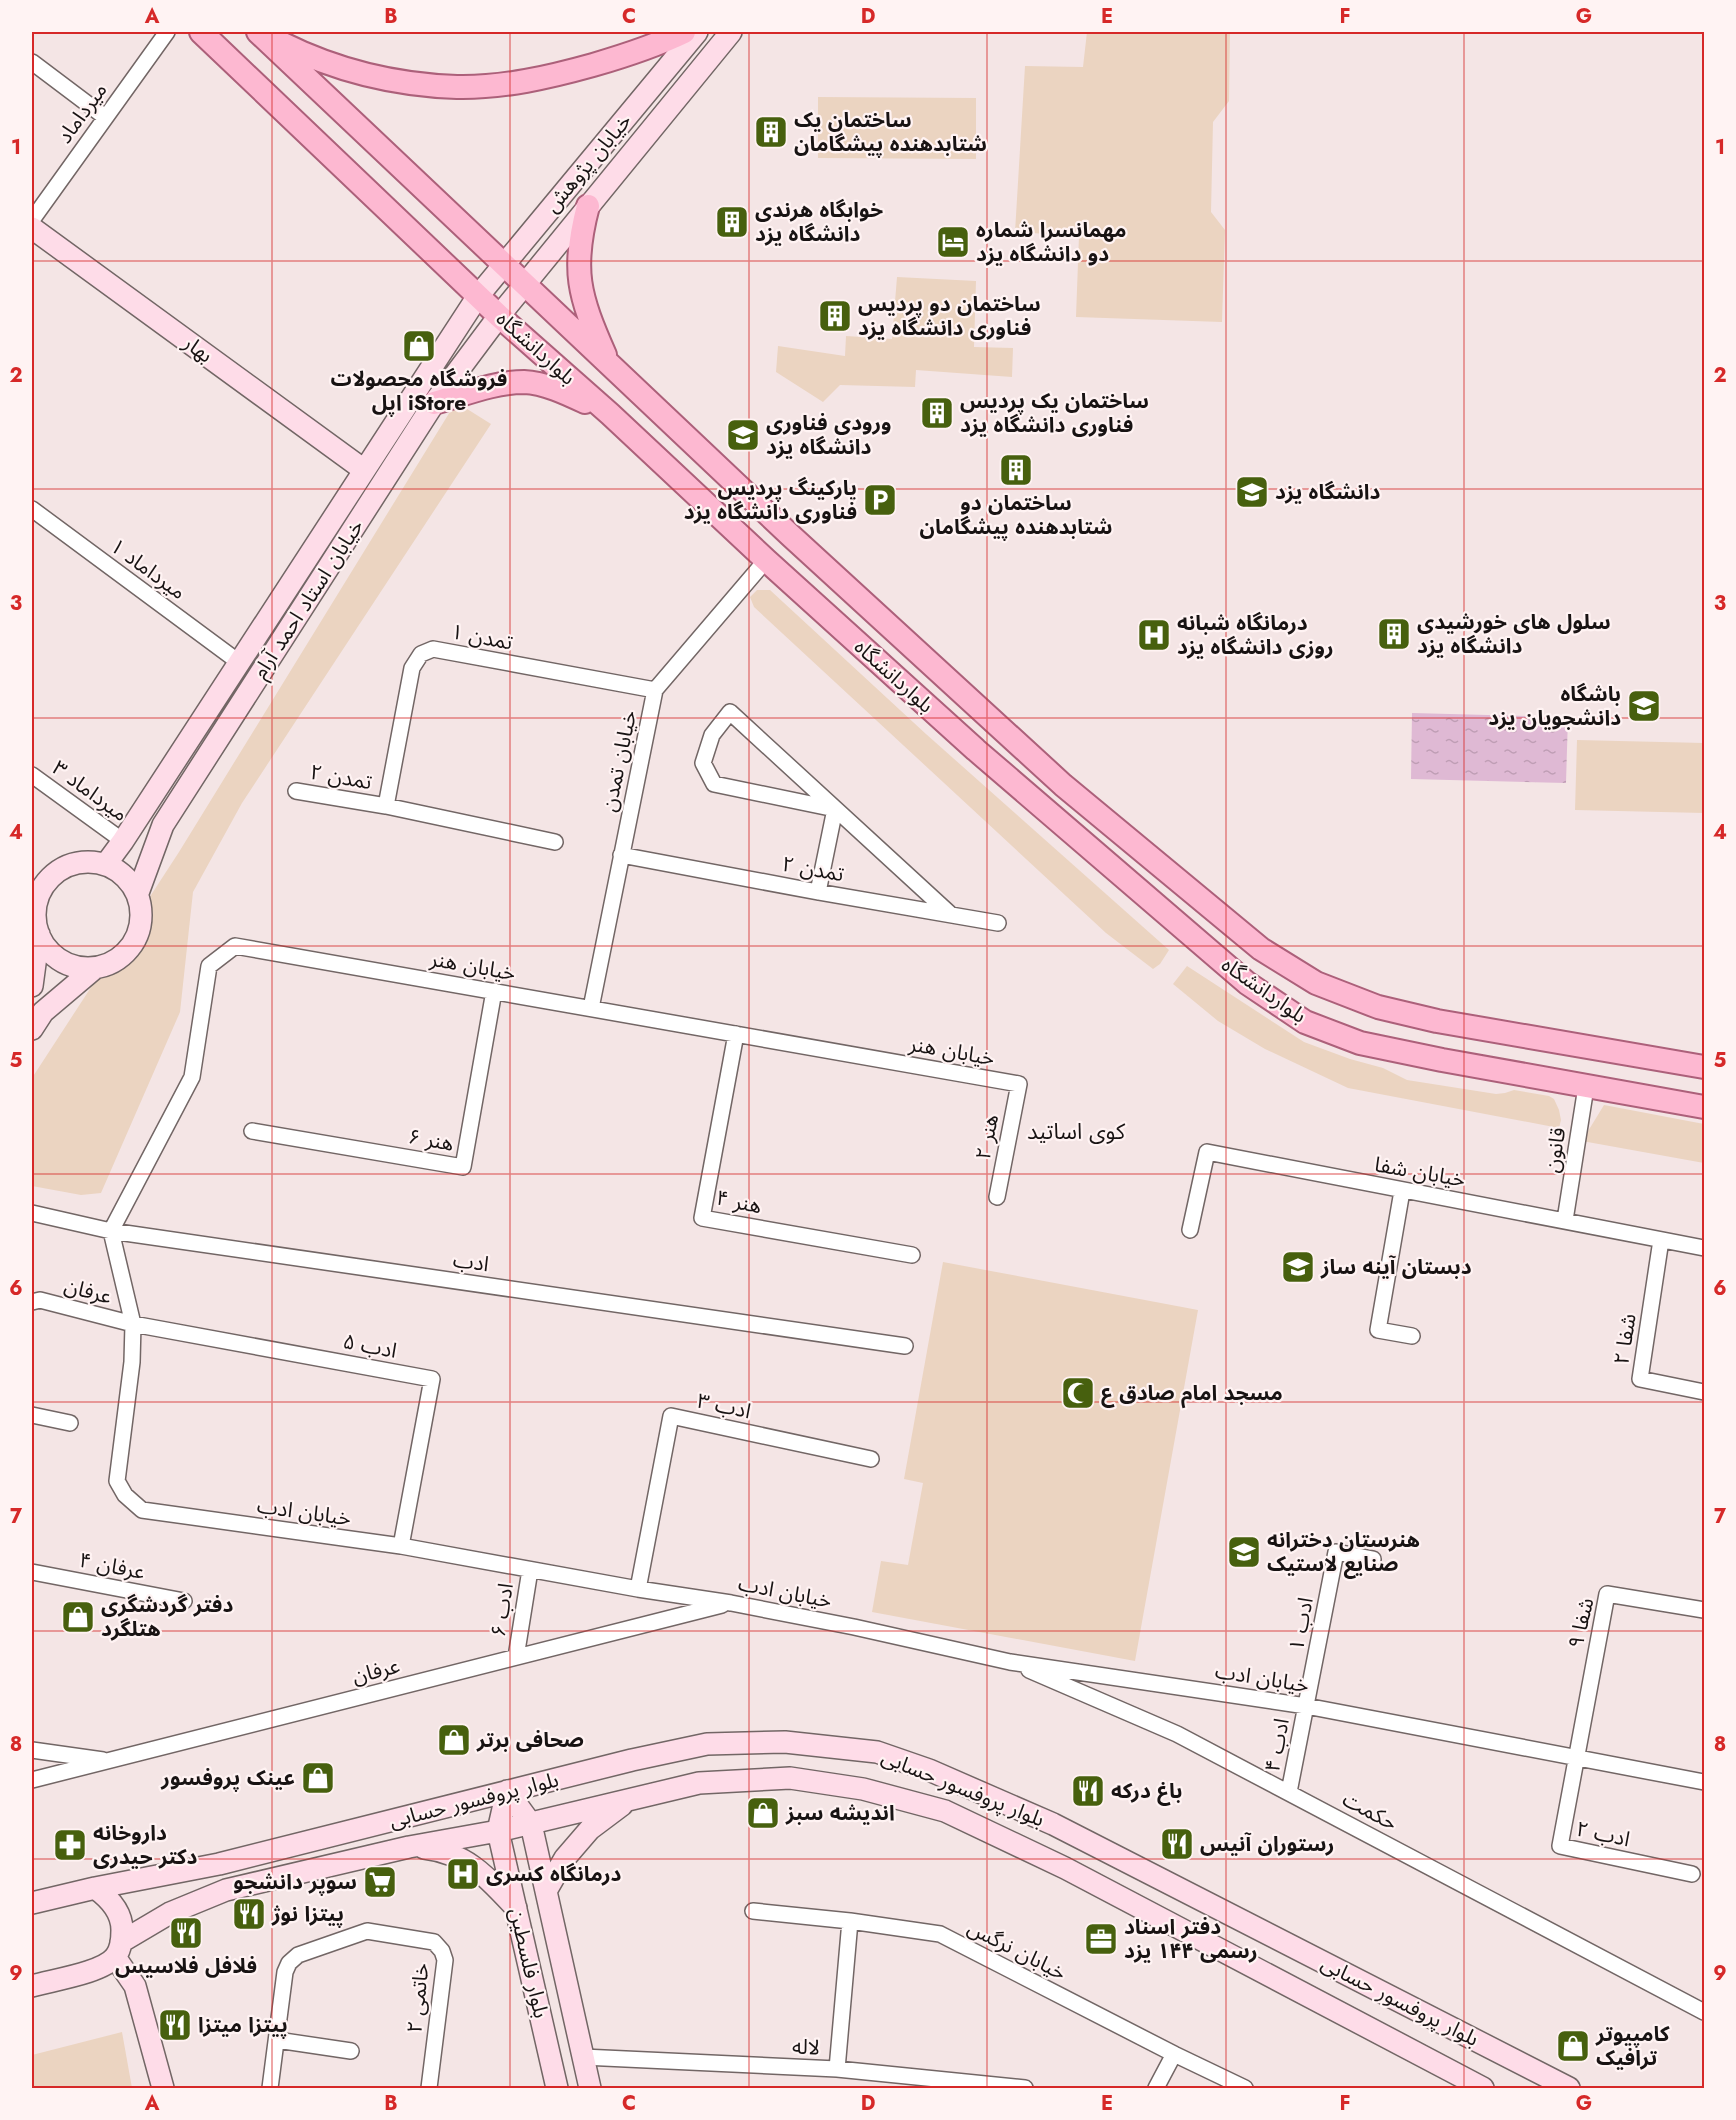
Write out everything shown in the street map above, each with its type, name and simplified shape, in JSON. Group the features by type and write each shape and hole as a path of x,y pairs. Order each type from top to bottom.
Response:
{"main road":[{"name":"بلواردانشگاه","path":"201,32 499,316 610,414 766,560 976,750 1247,982 1305,1022 1360,1043 1586,1087 1704,1107"},
{"name":"بلواردانشگاه","path":"258,32 799,543 1063,785 1261,949 1316,983 1377,1007 1437,1021 1704,1066"},
{"path":"258,32 310,58 363,74 458,87 540,79 613,59 684,32"},
{"name":"خیابان پژوهش","path":"478,296 697,32"},
{"name":"خیابان پژوهش","path":"499,316 731,32"},
{"path":"588,206 581,234 578,262 581,289 588,317 609,365"},
{"name":"بهار","path":"32,228 364,470"},
{"name":"خیابان استاد احمد آرام","path":"106,864 240,663 478,296"},
{"name":"خیابان استاد احمد آرام","path":"138,893 164,825 434,403 499,316"},
{"path":"434,403 501,384 526,382 559,390 610,414"},
{"path":"976,750 998,724"},
{"path":"32,986 39,934 35,914 35,893 50,877 67,865 86,861 106,864 124,875 138,893 142,918 135,942 118,960 95,968 80,968 66,963 49,951 39,934"},
{"path":"32,1029 43,1012 95,968"},
{"name":"بلوار پروفسور حسابی","path":"32,1904 95,1888 219,1864 632,1760 707,1744 785,1742 877,1752 929,1770 1053,1824 1569,2088"},
{"name":"بلوار پروفسور حسابی","path":"32,1986 101,1967 118,1949 170,1913 226,1890 409,1847 531,1824 699,1783 790,1778 863,1790 945,1811 1065,1868 1483,2088"},
{"name":"بلوار فلسطین","path":"507,1791 531,1824 590,2088"},
{"name":"بلوار فلسطین","path":"507,1791 498,1831 557,2088"},
{"path":"546,1891 565,1858 590,1828 631,1798"},
{"path":"409,1847 438,1850 461,1858 482,1872 517,1908"},
{"path":"95,1888 108,1897 118,1910 122,1926 118,1949 135,1986 163,2088"}],"street":[{"name":"میرداماد","path":"32,220 167,32"},
{"path":"32,62 105,117"},
{"name":"میرداماد ۱","path":"32,510 240,663"},
{"name":"خیابان تمدن","path":"591,1008 655,690 766,560"},
{"name":"تمدن ۱","path":"386,806 412,668 421,654 433,649 655,690"},
{"path":"835,809 714,784 703,763 712,735 730,712 949,913"},
{"name":"میرداماد ۳","path":"32,775 123,841"},
{"name":"تمدن ۲","path":"296,791 386,806 555,842"},
{"path":"818,892 835,809"},
{"name":"تمدن ۲","path":"621,855 998,923"},
{"name":"خیابان هنر","path":"111,1231 192,1077 209,966 235,946 1019,1084"},
{"name":"هنر ۶","path":"252,1131 463,1167 494,992"},
{"name":"هنر ۴","path":"736,1034 702,1218 912,1255"},
{"name":"هنر ۲","path":"998,1197 1019,1084"},
{"name":"قانون","path":"1564,1220 1586,1087"},
{"name":"خیابان شفا","path":"1190,1230 1207,1152 1704,1248"},
{"path":"1402,1191 1378,1330 1412,1336"},
{"name":"ادب","path":"32,1214 111,1231 904,1347"},
{"name":"خیابان ادب","path":"111,1231 133,1324 132,1362 117,1481 124,1496 142,1510 401,1546 638,1589 731,1603 854,1627 1010,1662 1306,1706 1704,1782"},
{"name":"شفا ۲","path":"1661,1240 1640,1379 1704,1392"},
{"name":"عرفان","path":"32,1302 40,1300 133,1324"},
{"name":"ادب ۵","path":"133,1324 432,1379 401,1546"},
{"path":"32,1415 70,1423"},
{"name":"ادب ۳","path":"638,1589 670,1416 871,1459"},
{"name":"ادب ۱","path":"1306,1706 1336,1552 1373,1559"},
{"name":"ادب ۶","path":"516,1657 530,1570"},
{"name":"عرفان ۴","path":"32,1572 184,1601"},
{"name":"شفا ۹","path":"1575,1757 1607,1594 1704,1610"},
{"name":"عرفان","path":"32,1780 731,1603"},
{"name":"حکمت","path":"1010,1662 1177,1734 1704,2012"},
{"name":"ادب ۴","path":"1289,1792 1306,1706"},
{"path":"32,1750 111,1761"},
{"name":"ادب ۲","path":"1575,1757 1560,1846 1692,1874"},
{"name":"خیابان نرگس","path":"753,1911 850,1921 940,1934 1245,2088"},
{"path":"837,2070 850,1921"},
{"name":"خاتمی ۲","path":"270,2088 285,1972 289,1963 298,1955 368,1931 434,1942 442,1950 445,1960 429,2088"},
{"path":"277,2040 351,2051"},
{"path":"1156,2088 1174,2054"},
{"name":"لاله","path":"583,2057 837,2070 983,2087 1025,2088"}],"shaded area":[{"path":"1087,32 1230,32 1229,101 1213,122 1211,212 1225,230 1222,322 1076,317 1079,236 1015,232 1025,66 1083,67"},
{"path":"818,97 976,98 976,159 818,158"},
{"path":"897,277 976,281 974,347 1013,348 1012,377 916,370 915,387 840,385 823,402 776,372 778,346 845,356 846,336 892,339"},
{"path":"456,402 491,424 242,803 193,892 180,1012 101,1193 81,1195 32,1186 32,1078 179,852"},
{"path":"757,590 770,590 926,734 1169,950 1160,964 1153,969 1106,933 754,607 750,597"},
{"path":"1577,740 1704,743 1704,813 1575,810"},
{"path":"1187,966 1304,1042 1383,1068 1407,1080 1496,1094 1514,1090 1549,1096 1554,1099 1559,1110 1561,1120 1559,1128 1348,1088 1265,1049 1218,1021 1173,984"},
{"path":"1604,1105 1704,1124 1704,1163 1582,1141"},
{"path":"943,1262 1198,1310 1135,1661 872,1612 881,1561 908,1565 923,1483 904,1479"},
{"path":"122,2032 132,2088 32,2088 32,2055"}],"water":[{"path":"1412,713 1568,717 1566,783 1411,779"}],"place":[{"name":"ساختمان یک شتابدهنده پیشگامان","path":"771,132"},
{"name":"خوابگاه هرندی دانشگاه یزد","path":"732,222"},
{"name":"مهمانسرا شماره دو دانشگاه یزد","path":"953,242"},
{"name":"ساختمان دو پردیس فناوری دانشگاه یزد","path":"835,316"},
{"name":"فروشگاه محصولات اپل iStore","path":"419,346"},
{"name":"ساختمان یک پردیس فناوری دانشگاه یزد","path":"937,413"},
{"name":"ورودی فناوری دانشگاه یزد","path":"743,435"},
{"name":"ساختمان دو شتابدهنده پیشگامان","path":"1016,470"},
{"name":"دانشگاه یزد","path":"1252,492"},
{"name":"پارکینگ پردیس فناوری دانشگاه یزد","path":"880,500"},
{"name":"سلول های خورشیدی دانشگاه یزد","path":"1394,634"},
{"name":"درمانگاه شبانه روزی دانشگاه یزد","path":"1154,635"},
{"name":"باشگاه دانشجویان یزد","path":"1644,706"},
{"name":"دبستان آینه ساز","path":"1298,1267"},
{"name":"مسجد امام صادق ع","path":"1078,1393"},
{"name":"هنرستان دخترانه صنایع لاستیک","path":"1244,1552"},
{"name":"دفتر گردشگری هتلگرد","path":"78,1617"},
{"name":"صحافی برتر","path":"454,1740"},
{"name":"عینک پروفسور","path":"318,1778"},
{"name":"باغ درکه","path":"1088,1791"},
{"name":"اندیشه سبز","path":"763,1813"},
{"name":"رستوران آنیس","path":"1177,1844"},
{"name":"داروخانه دکتر حیدری","path":"70,1845"},
{"name":"درمانگاه کسری","path":"463,1874"},
{"name":"سوپر دانشجو","path":"380,1882"},
{"name":"پیتزا نوژ","path":"249,1914"},
{"name":"فلافل فلاسیس","path":"186,1933"},
{"name":"دفتر اسناد رسمی ۱۴۴ یزد","path":"1101,1939"},
{"name":"پیتزا میتزا","path":"175,2025"},
{"name":"کامپیوتر ترافیک","path":"1573,2046"}],"district":[{"name":"کوی اساتید","path":"1076,1131"}]}
